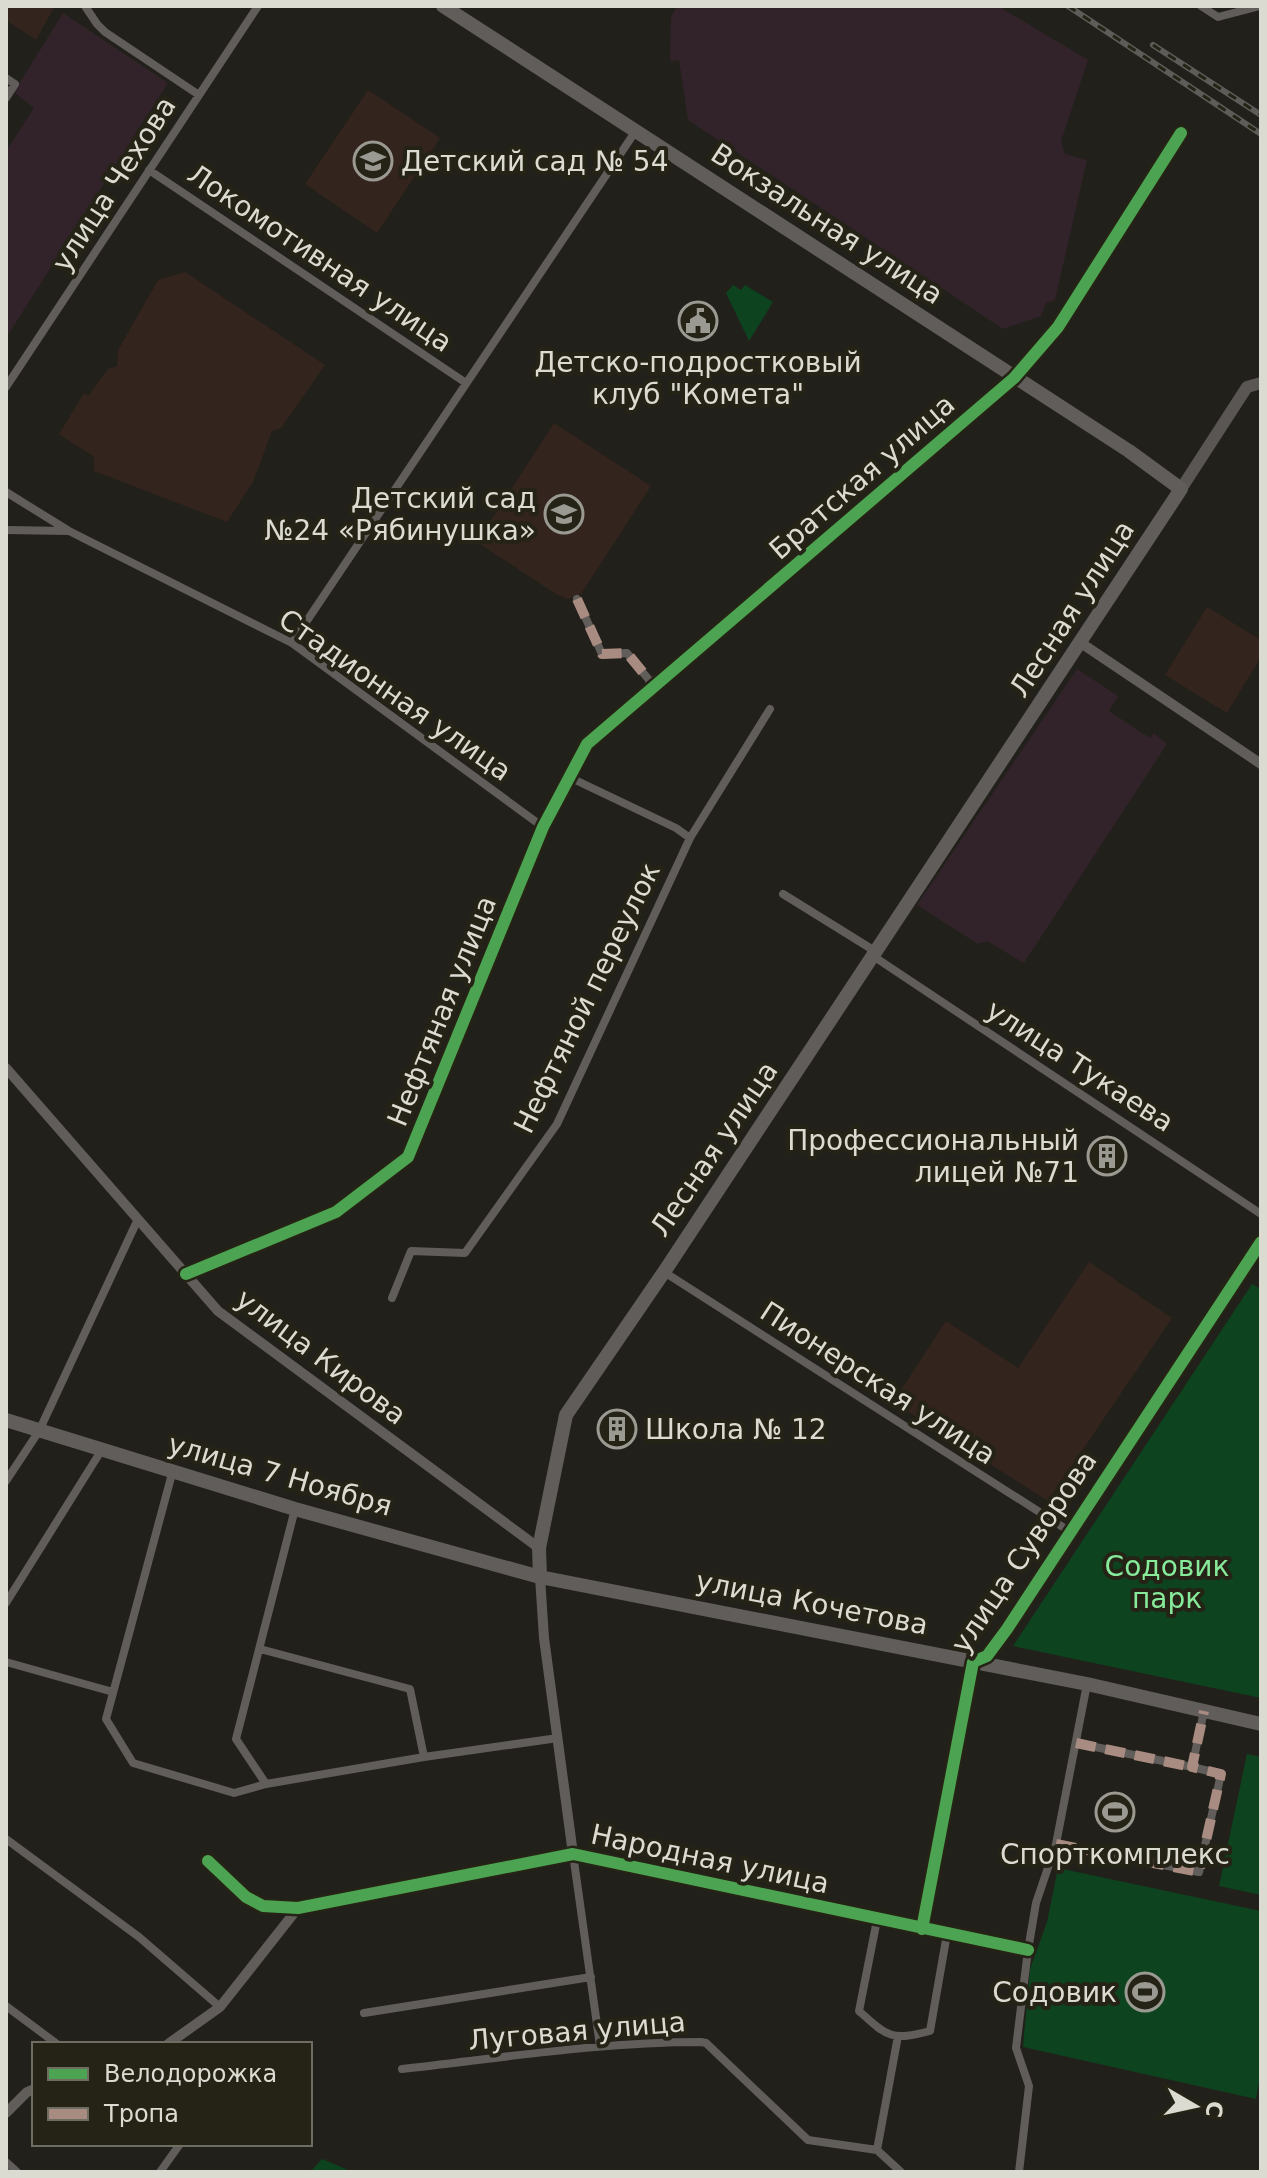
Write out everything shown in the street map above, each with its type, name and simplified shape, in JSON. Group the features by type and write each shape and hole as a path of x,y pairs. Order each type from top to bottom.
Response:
{"main road":[{"name":"Вокзальная улица","path":"443,6 1129,451 1181,489"},
{"name":"Лесная улица","path":"540,1577 539,1548 566,1415 1081,643 1247,387 1260,383"},
{"name":"улица 7 Ноября","path":"6,1420 295,1509 540,1577"},
{"name":"улица Кочетова","path":"540,1577 973,1662 992,1661 1261,1724"}],"street":[{"path":"85,6 105,32 199,95"},
{"name":"улица Чехова","path":"6,387 258,6"},
{"path":"1201,6 1218,17 1260,6"},
{"path":"6,78 15,84 6,98"},
{"path":"292,643 635,132"},
{"name":"Братская улица","path":"543,827 587,744 1014,378 1058,327 1181,133"},
{"name":"Локомотивная улица","path":"149,170 466,383"},
{"name":"Стадионная улица","path":"6,492 69,531 292,643 543,827"},
{"path":"6,530 69,531"},
{"path":"577,599 602,654 627,653 654,686"},
{"path":"1081,643 1261,764"},
{"name":"Нефтяной переулок","path":"392,1298 411,1251 465,1253 557,1124 690,838 770,709"},
{"path":"569,777 676,828 690,838"},
{"name":"Нефтяная улица","path":"186,1274 336,1212 408,1157 543,827"},
{"name":"улица Тукаева","path":"783,894 870,948 873,956 1261,1214"},
{"name":"улица Кирова","path":"6,1068 218,1311 539,1548"},
{"path":"6,1481 39,1431 138,1219"},
{"name":"улица Суворова","path":"992,1661 1069,1531 1261,1242"},
{"name":"Пионерская улица","path":"664,1272 1069,1531"},
{"path":"6,1603 101,1451"},
{"path":"173,1470 106,1719 133,1763 234,1793 266,1784 424,1757 558,1738"},
{"path":"266,1784 236,1739 295,1509"},
{"name":"Лесная улица","path":"540,1577 544,1638 600,2046"},
{"path":"260,1649 410,1689 424,1757"},
{"path":"6,1662 113,1692"},
{"name":"улица Суворова","path":"922,1929 973,1662"},
{"path":"1019,2172 1029,2086 1016,2048 1028,1950 1036,1903 1056,1844 1087,1684"},
{"path":"1192,1767 1204,1711"},
{"path":"1056,1844 1199,1872 1221,1774 1076,1743"},
{"path":"6,1839 139,1937 220,2007"},
{"name":"Народная улица","path":"208,1861 255,1902 263,1906 298,1908 573,1854 1028,1950"},
{"path":"171,2042 220,2007 298,1908"},
{"path":"877,1920 859,2011 884,2034 906,2037 930,2031 947,1934"},
{"path":"364,2013 591,1977"},
{"path":"6,2006 54,2042"},
{"path":"898,2036 877,2150 901,2172"},
{"name":"Луговая улица","path":"402,2069 600,2046 651,2042 706,2043 808,2140 877,2150"},
{"path":"6,2113 32,2090"},
{"path":"160,2172 179,2146"},
{"path":"6,2162 17,2172"}],"shaded area":[{"path":"6,6 55,6 36,40 6,20"},
{"path":"677,6 998,6 1088,60 1061,141 1065,154 1087,160 1055,300 1046,303 1041,316 1003,329 688,120 679,60 670,61 671,17"},
{"path":"63,13 168,83 6,338 6,151 34,108 14,92"},
{"name":"Детский сад № 54","path":"368,90 440,138 377,233 305,184"},
{"path":"185,272 325,365 281,428 272,431 253,482 227,522 94,471 94,457 59,434 84,393 88,396 108,369 117,366 118,350 158,280"},
{"name":"Детский сад №24 «Рябинушка»","path":"554,423 651,486 581,594 568,599 477,542"},
{"path":"1207,607 1261,640 1261,657 1227,713 1165,675"},
{"path":"1077,669 1118,696 1109,711 1150,738 1154,733 1167,744 1024,963 987,941 978,944 917,905"},
{"path":"1089,1262 1172,1318 1048,1501 893,1402 946,1321 1018,1368"}],"green space":[{"path":"733,285 741,290 745,285 773,302 749,341 726,293"},
{"name":"Содовик парк","path":"1252,1284 1261,1289 1261,1698 1013,1646"},
{"path":"1247,1754 1261,1757 1261,1895 1219,1886"},
{"name":"Содовик","path":"1058,1868 1261,1911 1261,2071 1256,2099 1023,2047 1030,1969 1047,1922"},
{"path":"322,2159 353,2172 310,2172"}],"railway":[{"path":"1068,6 1261,134"},
{"path":"1153,45 1261,115"}],"marked path":[{"path":"577,599 602,654 627,653 654,686"},
{"path":"1056,1844 1199,1872 1221,1774 1192,1767 1204,1711"},
{"path":"1076,1743 1192,1767"}],"cycle path":[{"path":"186,1274 336,1212 408,1157 543,827 587,744 1014,378 1058,327 1181,133"},
{"path":"922,1929 973,1662 987,1656 1007,1629 1261,1242"},
{"path":"208,1861 246,1897 263,1906 298,1908 573,1854 1028,1950"}],"place":[{"name":"Детский сад № 54","path":"373,161"},
{"name":"Детско-подростковый клуб \"Комета\"","path":"698,321"},
{"name":"Детский сад №24 «Рябинушка»","path":"564,514"},
{"name":"Профессиональный лицей №71","path":"1107,1156"},
{"name":"Школа № 12","path":"617,1429"},
{"name":"Спорткомплекс","path":"1115,1812"},
{"name":"Содовик","path":"1145,1992"}]}
